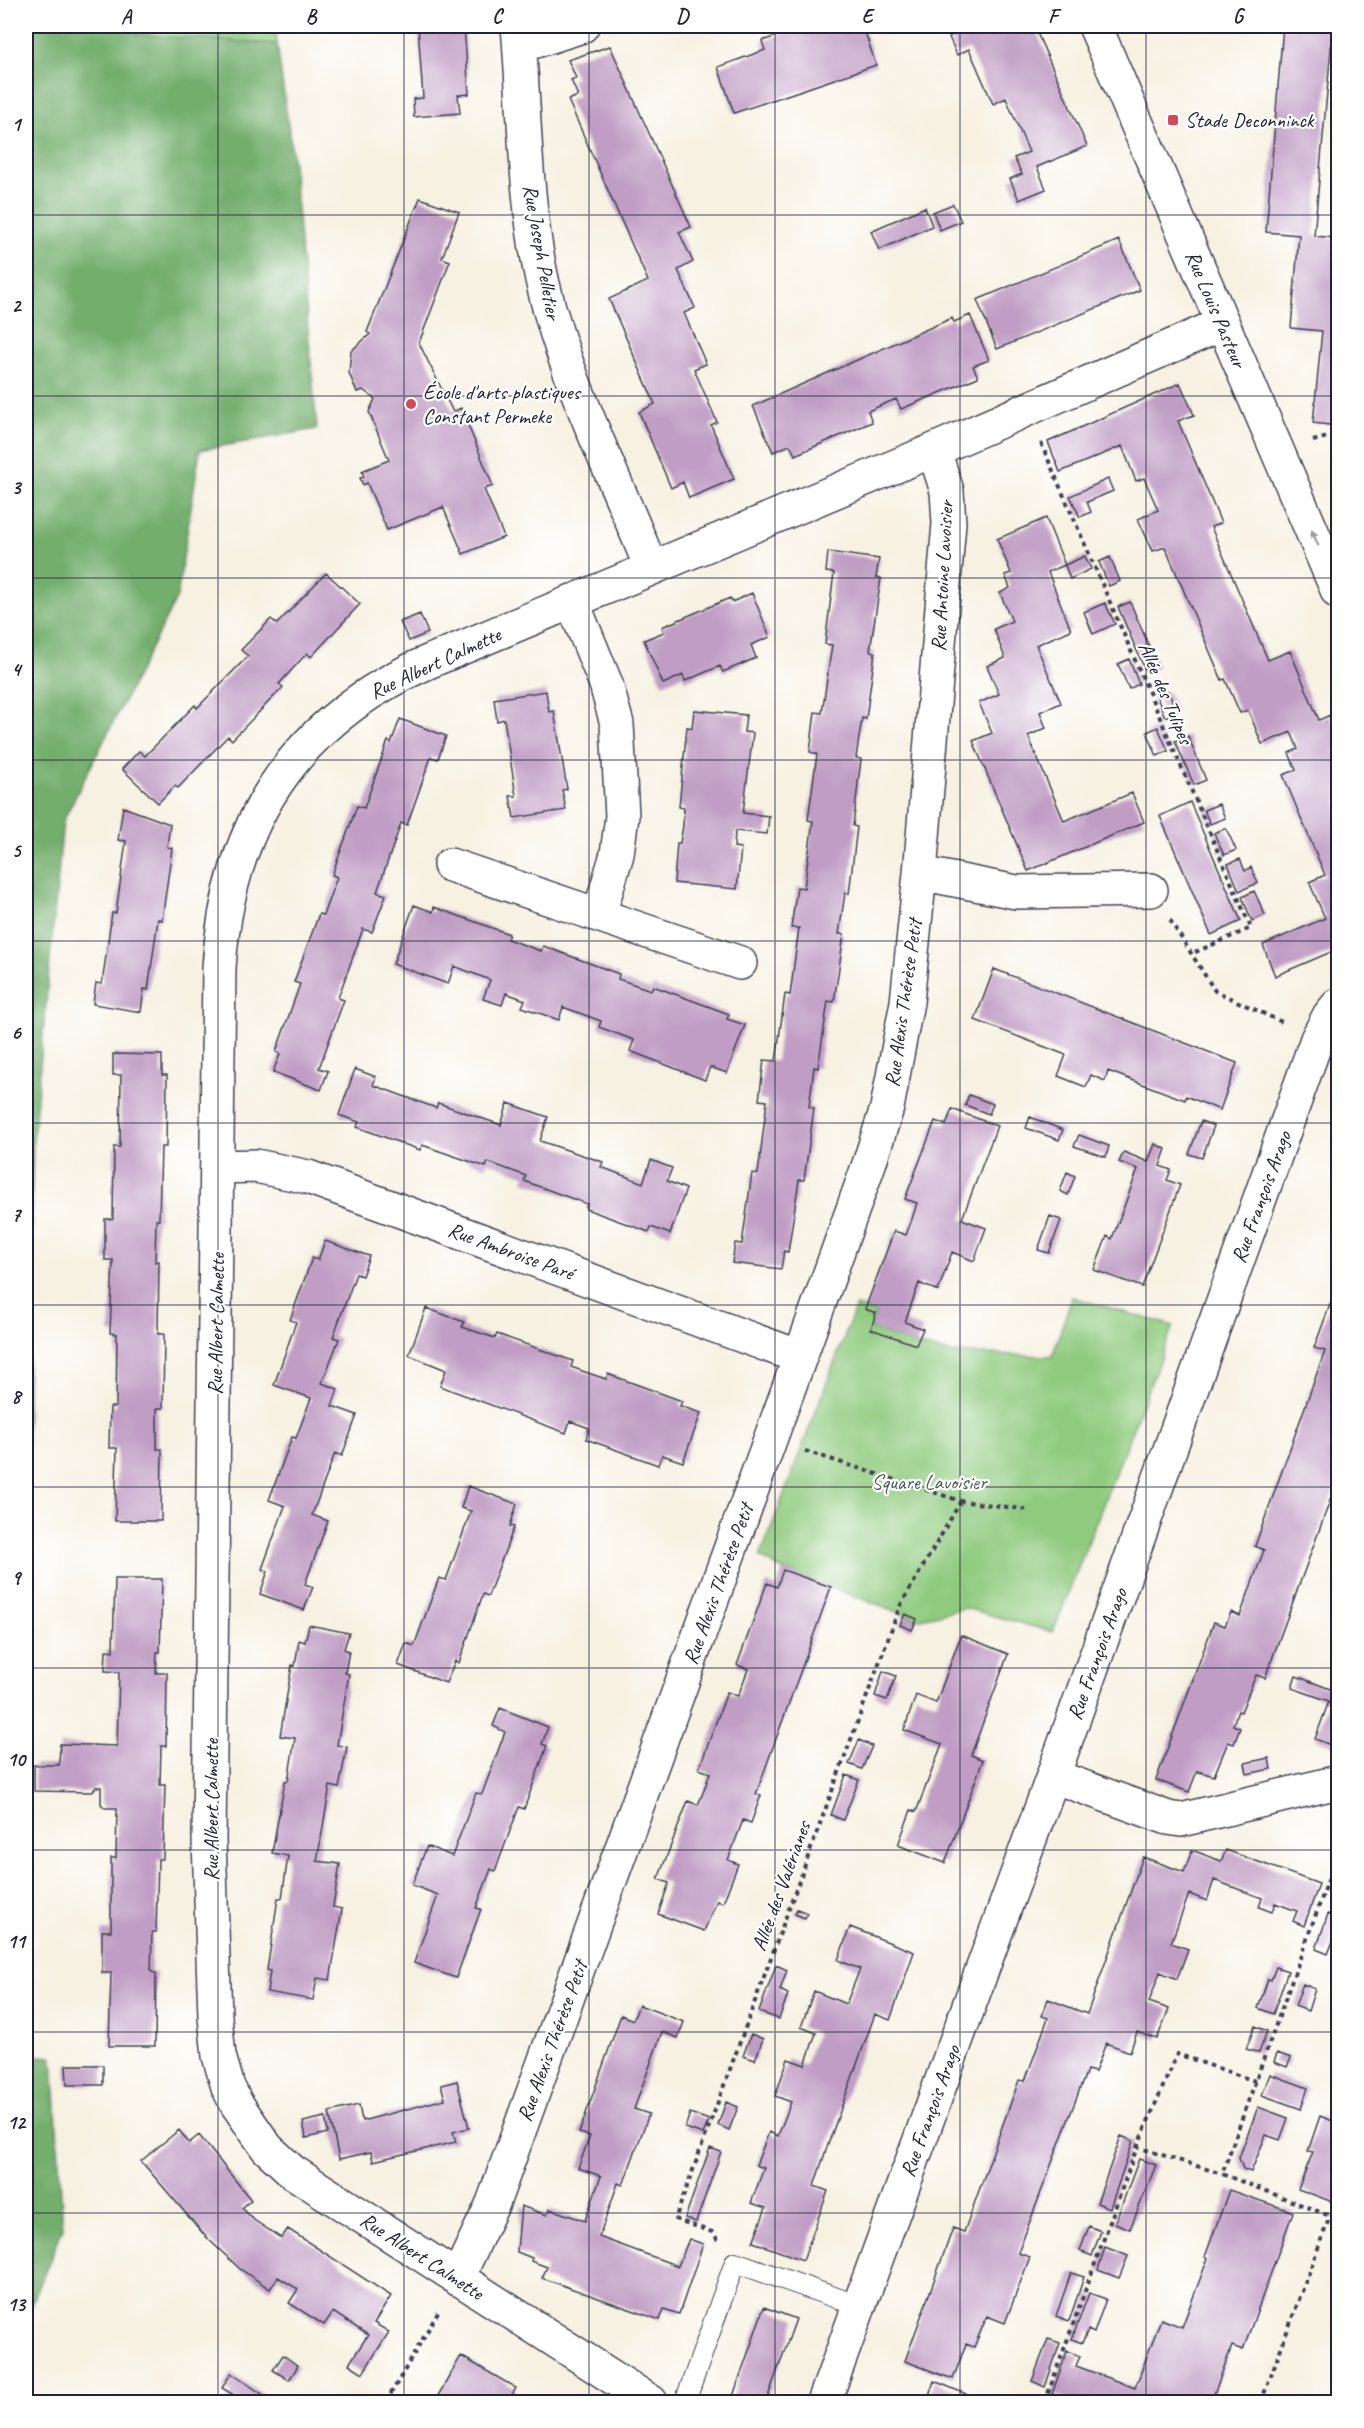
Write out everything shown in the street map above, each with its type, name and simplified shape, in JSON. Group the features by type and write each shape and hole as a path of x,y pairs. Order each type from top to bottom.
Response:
{"street":[{"path":"519,36 582,26"},
{"name":"Rue Louis Pasteur","path":"1102,28 1222,324 1338,592"},
{"name":"Rue Joseph Pelletier","path":"519,36 531,197 543,281 565,360 651,568"},
{"path":"934,450 1222,324"},
{"name":"Rue Albert Calmette","path":"651,2403 457,2279 280,2161 245,2119 228,2087 219,2056 215,2018 209,1839 219,968 225,911 240,855 259,810 271,790 316,735 343,710 365,695 406,672 934,450"},
{"name":"Rue Antoine Lavoisier","path":"920,873 949,523 947,491 934,450"},
{"path":"572,601 606,684 616,724 622,826 617,854 599,915"},
{"path":"450,865 740,963"},
{"path":"920,873 1016,892 1151,890"},
{"name":"Rue Alexis Thérèse Petit","path":"457,2279 486,2220 497,2191 869,1164 887,1108 903,1031 920,873"},
{"name":"Rue François Arago","path":"824,2403 1053,1776 1317,1039 1329,1016 1338,1005"},
{"name":"Rue Ambroise Paré","path":"218,1167 256,1166 308,1177 800,1357"},
{"path":"1053,1776 1168,1818 1181,1820 1338,1782"}],"lane":[{"path":"685,2403 735,2262 859,2306"}],"path":[{"name":"Allée des Tulipes","path":"1027,410 1251,928 1191,954"},
{"path":"1151,890 1215,991 1317,1039"},
{"path":"770,1439 961,1501 1030,1510"},
{"name":"Allée des Valérianes","path":"735,2262 712,2232 675,2219 900,1606 961,1501"},
{"path":"1221,2174 1338,1853"},
{"path":"1045,2403 1137,2147 1177,2054 1255,2081"},
{"path":"1137,2147 1221,2174 1338,2219"},
{"path":"1261,2403 1330,2216"},
{"path":"386,2403 457,2279"}],"green space":[{"path":"26,26 136,26 137,35 277,44 292,152 317,429 200,450 177,597 63,821 33,1142 26,1454"},
{"path":"136,26 276,26 277,44 137,35"},
{"name":"Square Lavoisier","path":"1072,1297 1173,1326 1053,1632 965,1608 917,1619 783,1570 760,1557 856,1306 876,1313 871,1329 916,1345 951,1353 1052,1356"},
{"path":"26,2055 53,2057 63,2228 26,2319"}],"building":[{"path":"418,26 464,26 469,94 458,95 460,113 414,117 413,99 423,98"},
{"path":"805,26 863,26 876,65 734,113 718,67 765,50 762,41"},
{"path":"947,26 1034,26 1087,146 1037,167 1046,189 1019,200 1010,179 1022,174 1014,158 1029,152 1006,98 993,104 969,49 957,55"},
{"path":"1283,26 1333,26 1314,236 1338,238 1338,426 1313,423 1322,331 1291,328 1299,235 1266,232"},
{"path":"610,46 691,227 679,232 693,262 678,270 695,308 684,313 706,364 694,369 717,422 711,425 734,479 689,498 683,482 671,488 639,412 655,404 609,299 648,281 568,100 578,96 571,80 576,78 568,60"},
{"path":"420,198 459,212 442,258 450,261 419,343 453,412 461,408 493,486 484,489 504,537 463,554 443,507 387,530 367,483 363,485 360,478 364,477 362,471 389,460 369,412 375,399 363,390 357,392 349,373 351,351 370,334 367,332"},
{"path":"953,204 961,221 940,230 933,212"},
{"path":"925,207 932,226 879,250 871,231"},
{"path":"1119,240 1140,290 997,349 977,300"},
{"path":"970,315 989,360 973,366 978,377 901,409 896,399 868,411 872,422 795,455 790,445 773,452 753,406 952,318 954,322"},
{"path":"1180,383 1194,415 1178,421 1221,523 1211,527 1268,660 1290,651 1319,720 1330,715 1338,736 1338,949 1275,976 1263,945 1325,918 1309,882 1325,875 1283,775 1296,770 1289,753 1298,749 1291,732 1262,744 1248,710 1240,713 1225,679 1222,680 1165,547 1153,551 1138,519 1158,510 1144,478 1136,481 1122,446 1060,472 1048,442"},
{"path":"1108,479 1113,491 1087,502 1091,512 1080,517 1070,496"},
{"path":"1046,518 1065,565 1048,572 1071,630 1036,645 1061,703 1040,712 1046,728 1028,736 1064,821 1132,793 1144,822 1028,871 973,741 992,733 979,703 999,694 987,666 1005,658 994,629 1012,621 1000,593 1010,588 1005,575 1011,573 997,539"},
{"path":"828,552 879,559 876,577 881,578 870,651 875,652 866,719 862,718 856,758 861,759 853,826 857,827 849,894 845,893 839,934 844,934 834,1002 828,1001 818,1068 814,1067 809,1107 814,1108 804,1180 799,1180 788,1252 784,1251 781,1269 732,1263 735,1243 742,1244 752,1173 758,1174 767,1101 759,1100 764,1060 776,1061 785,994 790,995 799,928 791,928 797,887 804,888 813,821 808,820 817,754 810,752 815,712 822,713 832,645 825,644 834,573 826,572"},
{"path":"1085,556 1091,569 1070,579 1065,565"},
{"path":"1110,557 1120,581 1109,586 1099,562"},
{"path":"326,573 360,604 311,657 307,653 279,684 283,687 232,740 228,736 178,788 175,786 158,803 122,769 139,751 145,756 195,705 197,708 248,656 241,650 271,619 277,624"},
{"path":"752,593 770,637 751,645 756,658 723,672 720,666 685,681 683,675 663,684 644,640 664,632 662,627 730,598 732,602"},
{"path":"1130,602 1158,667 1146,672 1118,607"},
{"path":"1105,603 1115,624 1093,634 1084,612"},
{"path":"420,614 428,633 409,641 400,622"},
{"path":"1129,659 1139,684 1129,689 1118,664"},
{"path":"546,691 549,712 554,711 567,789 562,790 566,810 514,818 510,796 516,796 504,719 497,721 494,699"},
{"path":"1168,691 1177,712 1165,717 1156,695"},
{"path":"694,710 746,715 744,732 753,733 743,813 769,816 767,834 735,831 734,847 741,848 737,889 674,883 677,843 680,843 683,826 684,808 679,807 687,727 692,728"},
{"path":"400,719 446,736 438,759 431,757 407,825 401,823 377,892 386,895 372,932 363,929 338,998 344,1000 319,1068 328,1071 321,1090 273,1072 280,1054 276,1052 300,984 294,982 319,914 323,915 337,877 332,875 357,806 364,808 388,741 391,743"},
{"path":"1158,727 1168,751 1157,756 1147,732"},
{"path":"1188,736 1206,780 1194,785 1175,741"},
{"path":"1190,802 1241,921 1211,935 1160,816"},
{"path":"1219,804 1225,818 1210,824 1204,810"},
{"path":"123,807 170,824 167,847 172,848 162,920 158,919 148,990 144,989 141,1012 93,1004 96,983 102,984 112,913 116,913 126,841 118,840"},
{"path":"1226,828 1236,850 1224,855 1214,833"},
{"path":"1240,859 1245,871 1251,867 1258,883 1239,891 1228,864"},
{"path":"1254,891 1265,915 1252,921 1242,897"},
{"path":"414,905 433,912 434,907 509,934 507,939 541,951 543,946 619,974 618,979 651,990 653,986 729,1014 727,1019 745,1025 727,1073 710,1067 705,1080 630,1051 634,1040 599,1027 601,1021 563,1007 559,1020 522,1007 525,1000 506,993 502,1005 483,999 490,980 454,966 448,984 393,964"},
{"path":"994,969 1237,1063 1220,1110 1186,1096 1185,1100 1108,1071 1105,1081 1091,1075 1086,1087 1058,1076 1066,1055 975,1020"},
{"path":"113,1054 162,1055 162,1075 167,1075 166,1147 161,1147 159,1220 156,1220 155,1262 159,1261 158,1334 164,1334 163,1408 157,1408 157,1449 162,1449 161,1521 115,1521 117,1448 109,1448 110,1407 116,1407 117,1334 110,1333 113,1260 105,1260 105,1219 113,1219 114,1147 120,1147 121,1075 113,1075"},
{"path":"355,1069 376,1077 373,1085 436,1108 438,1103 501,1125 508,1103 548,1117 540,1141 603,1162 601,1167 643,1183 651,1160 672,1168 667,1181 686,1189 670,1234 651,1227 649,1232 586,1209 587,1204 524,1181 526,1176 488,1162 486,1167 422,1145 420,1150 357,1127 359,1122 339,1115"},
{"path":"969,1095 993,1104 989,1114 965,1105"},
{"path":"952,1109 997,1126 962,1219 986,1228 974,1261 952,1252 938,1291 919,1283 905,1322 923,1329 916,1345 871,1329 876,1313 865,1309 894,1231 906,1235 912,1219 917,1203 905,1199 935,1121 946,1125"},
{"path":"1030,1117 1063,1130 1059,1140 1026,1128"},
{"path":"1201,1121 1214,1126 1202,1158 1189,1154"},
{"path":"1079,1135 1109,1146 1106,1157 1074,1146"},
{"path":"1155,1144 1166,1149 1160,1166 1171,1170 1167,1180 1180,1185 1142,1287 1094,1270 1107,1236 1112,1239 1138,1169 1119,1162 1124,1152 1148,1162"},
{"path":"1067,1172 1075,1176 1068,1195 1060,1191"},
{"path":"1050,1216 1061,1220 1049,1253 1038,1250"},
{"path":"325,1241 369,1256 362,1276 356,1274 333,1337 339,1339 322,1383 338,1389 332,1406 357,1415 342,1456 335,1453 312,1515 328,1521 305,1584 313,1587 304,1610 260,1594 268,1571 262,1569 285,1506 269,1500 292,1437 296,1438 311,1398 274,1385 296,1322 290,1320 312,1258 318,1260"},
{"path":"1338,1283 1338,1479 1265,1678 1256,1675 1241,1712 1238,1711 1233,1725 1240,1728 1234,1744 1228,1742 1214,1776 1197,1771 1189,1792 1156,1780 1214,1622 1225,1626 1231,1612 1240,1616 1264,1550 1255,1546 1325,1351 1314,1348"},
{"path":"426,1308 464,1322 462,1327 495,1338 497,1334 573,1361 571,1367 606,1379 608,1374 682,1401 680,1406 701,1413 683,1462 662,1455 658,1465 586,1439 589,1428 570,1421 566,1433 440,1386 446,1370 409,1355"},
{"path":"468,1486 517,1504 510,1526 514,1527 488,1596 483,1594 459,1663 455,1661 446,1683 398,1665 406,1643 414,1646 439,1578 446,1580 471,1511 461,1508"},
{"path":"783,1570 831,1587 756,1794 761,1795 751,1823 743,1820 728,1860 738,1864 723,1903 717,1901 704,1931 658,1914 669,1883 658,1879 688,1801 698,1805 704,1790 710,1773 699,1769 727,1692 738,1696 744,1680 748,1669 737,1665 767,1583 777,1587"},
{"path":"115,1579 162,1579 160,1652 157,1652 156,1673 167,1673 166,1746 161,1746 160,1785 165,1785 163,1859 158,1859 156,1932 152,1932 151,1972 156,1973 155,2046 109,2046 111,1973 102,1973 102,1931 111,1931 111,1858 116,1858 117,1808 105,1808 101,1804 101,1787 96,1787 92,1792 34,1791 34,1765 59,1765 60,1744 117,1746 119,1672 105,1671 106,1650 113,1651"},
{"path":"905,1614 917,1619 912,1630 900,1625"},
{"path":"309,1625 349,1633 344,1649 349,1651 345,1673 349,1674 337,1745 347,1747 339,1788 330,1786 317,1861 340,1864 333,1907 342,1909 330,1980 317,1978 313,2000 267,1992 270,1971 267,1970 278,1898 282,1898 288,1856 272,1853 295,1738 280,1736 292,1665 295,1666 299,1640 305,1642"},
{"path":"961,1635 1008,1654 971,1755 983,1760 945,1863 898,1845 911,1810 916,1812 942,1744 904,1730 916,1695 936,1703"},
{"path":"883,1671 896,1676 887,1700 875,1696"},
{"path":"1296,1676 1338,1692 1336,1747 1315,1739 1329,1701 1292,1688"},
{"path":"500,1708 548,1727 542,1744 547,1746 524,1809 519,1807 495,1871 491,1869 476,1908 481,1909 456,1978 414,1963 438,1895 412,1885 427,1846 452,1856 476,1793 482,1794 505,1732 493,1726"},
{"path":"859,1740 872,1746 862,1769 849,1764"},
{"path":"1269,1758 1271,1769 1247,1774 1245,1763"},
{"path":"846,1775 859,1780 843,1820 831,1815"},
{"path":"1192,1850 1221,1861 1226,1850 1319,1884 1304,1926 1293,1921 1297,1911 1275,1903 1272,1912 1259,1907 1262,1898 1214,1880 1207,1901 1189,1894 1171,1943 1188,1949 1177,1979 1160,1972 1149,2002 1169,2009 1157,2039 1137,2032 1130,2052 1106,2043 1095,2072 1087,2070 1018,2253 1030,2257 1005,2323 987,2316 974,2347 966,2344 953,2379 905,2361 953,2228 964,2232 1019,2080 1025,2081 1048,2018 1042,2016 1048,1999 1087,2014 1143,1857 1184,1872"},
{"path":"797,1909 807,1913 805,1918 795,1914"},
{"path":"1328,1914 1338,1918 1338,1928 1328,1954 1316,1949"},
{"path":"850,1927 914,1952 890,2020 875,2014 814,2186 828,2191 803,2260 753,2242 766,2208 751,2203 764,2168 756,2165 769,2132 778,2136 791,2102 775,2096 788,2059 805,2065 816,2033 801,2027 814,1991 846,2004 860,1969 838,1960"},
{"path":"776,1965 787,1970 780,1990 788,1994 779,2019 759,2012"},
{"path":"1276,1967 1288,1971 1273,2014 1258,2008 1268,1979 1271,1980"},
{"path":"1303,1984 1315,1989 1308,2011 1295,2006"},
{"path":"639,2005 684,2022 678,2038 662,2032 634,2109 649,2114 623,2185 618,2183 599,2237 678,2266 689,2239 703,2244 679,2314 664,2309 660,2320 542,2278 547,2267 517,2252 521,2206 547,2215 550,2209 585,2221 601,2176 578,2168 590,2136 579,2133 621,2015 633,2020"},
{"path":"1255,2026 1267,2031 1259,2053 1246,2049"},
{"path":"751,2034 763,2039 755,2060 743,2056"},
{"path":"1277,2053 1291,2058 1287,2067 1274,2062"},
{"path":"66,2065 103,2065 103,2085 67,2085"},
{"path":"1270,2074 1308,2088 1301,2109 1262,2095"},
{"path":"457,2081 469,2128 453,2132 456,2142 373,2161 371,2152 339,2159 329,2112 359,2105 362,2121 445,2099 441,2085"},
{"path":"726,2102 738,2107 729,2130 718,2125"},
{"path":"1258,2107 1288,2118 1280,2140 1266,2135 1251,2172 1243,2169 1239,2158"},
{"path":"690,2113 709,2120 703,2134 685,2128"},
{"path":"1320,2116 1338,2123 1338,2204 1298,2189 1313,2152 1308,2151"},
{"path":"325,2117 328,2133 306,2138 303,2122"},
{"path":"179,2130 189,2143 199,2135 251,2200 242,2208 254,2220 281,2238 288,2229 391,2296 374,2323 389,2332 363,2373 349,2364 368,2335 333,2312 324,2325 289,2303 298,2289 278,2277 270,2289 240,2269 206,2237 141,2161"},
{"path":"1121,2136 1133,2141 1110,2208 1097,2203"},
{"path":"710,2148 721,2152 696,2222 685,2218"},
{"path":"1139,2159 1156,2165 1130,2229 1115,2223"},
{"path":"1229,2190 1293,2212 1243,2350 1232,2346 1211,2402 1076,2402 1052,2394 1067,2351 1080,2356 1076,2366 1135,2388 1161,2319 1182,2327 1208,2258 1205,2257"},
{"path":"1089,2226 1101,2231 1092,2256 1080,2251"},
{"path":"1105,2247 1128,2256 1119,2278 1098,2270"},
{"path":"1071,2273 1084,2277 1069,2321 1056,2316"},
{"path":"1089,2293 1106,2299 1094,2333 1088,2330 1082,2343 1072,2339"},
{"path":"764,2307 796,2319 766,2402 742,2402 732,2399"},
{"path":"1048,2339 1060,2343 1045,2387 1032,2381"},
{"path":"283,2355 298,2366 289,2380 273,2370"},
{"path":"461,2356 516,2388 512,2395 523,2402 435,2401"},
{"path":"231,2373 274,2402 226,2402 232,2394 222,2388"},
{"path":"934,2381 966,2394 963,2402 948,2402 929,2396"}],"place":[{"name":"Stade Deconninck","path":"1173,120"},
{"name":"École d'arts plastiques Constant Permeke","path":"411,404"}]}
